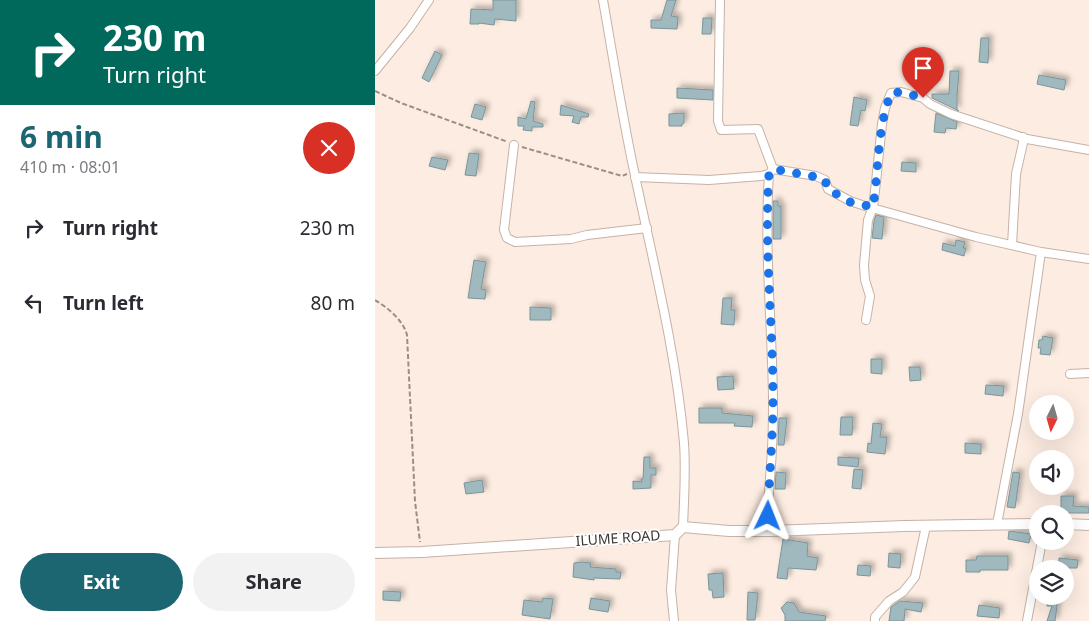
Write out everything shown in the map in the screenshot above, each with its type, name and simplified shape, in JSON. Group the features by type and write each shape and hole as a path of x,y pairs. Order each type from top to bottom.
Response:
{"street":[{"path":"375,71 410,28 429,0"},
{"path":"603,0 635,174 669,334 679,399 684,445 685,494 683,526 729,531 770,531 1029,524"},
{"path":"720,0 718,120 721,130 758,129 771,172 766,215 773,398 772,448 768,496 770,531"},
{"path":"866,320 869,296 864,265 869,220 873,207 882,124 885,108 891,93 901,92 923,98 930,104 951,114 1023,137 1089,150"},
{"path":"1012,246 1016,174 1023,137"},
{"path":"514,144 504,230 507,238 515,242 571,239 587,235 647,228"},
{"path":"635,174 709,180 771,172 822,178 825,180 828,189 850,202 1012,246 1089,259"},
{"path":"997,524 1018,414 1041,252"},
{"path":"1070,374 1089,373"},
{"path":"1074,524 1089,525"},
{"name":"ILUME ROAD","path":"375,553 422,552 675,535 683,526"},
{"path":"875,621 875,617 889,601 903,592 915,577 926,526"},
{"path":"674,621 671,590 675,535"},
{"path":"1027,621 1040,550"}],"path":[{"path":"375,92 514,144 622,176 635,174"},
{"path":"375,300 399,319 407,335 415,502 422,552"}],"building":[{"path":"493,0 516,0 516,21 495,19 494,25 470,24 471,9 493,10"},
{"path":"667,0 676,0 671,16 678,17 677,29 651,28 651,20 661,20"},
{"path":"703,18 712,18 711,34 702,34"},
{"path":"981,38 989,38 988,63 979,62"},
{"path":"435,51 442,55 429,82 422,78"},
{"path":"921,58 938,60 936,69 920,68"},
{"path":"950,71 959,71 957,109 959,111 932,98 932,94 949,94"},
{"path":"1039,75 1066,80 1064,90 1037,84"},
{"path":"677,88 713,90 713,100 677,98"},
{"path":"854,97 867,100 865,111 861,110 858,126 850,125"},
{"path":"531,101 535,102 533,121 543,124 543,127 532,127 532,131 523,130 524,126 518,126 518,117 526,119"},
{"path":"475,104 486,107 482,120 471,117"},
{"path":"561,105 589,114 588,117 581,117 579,124 572,122 574,116 560,115"},
{"path":"684,113 684,123 682,126 669,126 669,114"},
{"path":"936,113 957,122 956,129 946,128 945,133 934,132"},
{"path":"469,153 479,154 476,176 465,175"},
{"path":"432,157 448,160 445,170 429,166"},
{"path":"902,162 916,163 916,172 901,171"},
{"path":"773,201 778,201 778,206 781,206 781,239 773,239"},
{"path":"876,215 884,217 882,239 872,238"},
{"path":"956,240 965,242 963,248 966,248 964,256 942,250 943,243 955,246"},
{"path":"474,260 486,262 481,289 486,290 485,299 468,298"},
{"path":"723,298 732,298 731,310 735,310 734,325 721,324"},
{"path":"530,307 551,308 551,320 530,320"},
{"path":"1043,336 1053,338 1050,355 1040,354 1041,348 1038,348 1039,340 1042,340"},
{"path":"871,359 882,359 882,374 871,373"},
{"path":"909,367 920,367 921,380 910,381"},
{"path":"733,376 734,389 718,390 717,377"},
{"path":"986,385 1004,386 1003,396 985,394"},
{"path":"699,408 722,408 722,413 753,416 752,427 734,426 735,423 699,423"},
{"path":"841,417 853,417 852,435 840,435"},
{"path":"779,418 787,418 784,445 778,445"},
{"path":"873,423 882,424 880,437 887,437 885,454 867,452 868,443 871,444"},
{"path":"965,443 981,444 981,454 965,453"},
{"path":"644,457 650,457 650,468 656,468 656,475 651,475 651,488 633,489 633,481 642,482"},
{"path":"838,457 859,458 858,467 838,465"},
{"path":"854,469 863,470 861,489 852,488"},
{"path":"776,472 786,473 785,489 775,489"},
{"path":"1013,472 1020,473 1015,508 1007,507"},
{"path":"482,480 484,492 466,494 464,483"},
{"path":"1061,496 1074,496 1073,505 1061,505"},
{"path":"1074,506 1089,507 1089,513 1074,513"},
{"path":"1009,531 1029,534 1029,543 1008,539"},
{"path":"783,539 808,543 807,556 818,558 816,570 788,568 787,579 777,578"},
{"path":"889,553 901,554 900,568 888,567"},
{"path":"977,556 1008,556 1008,570 966,572 966,560 976,560"},
{"path":"1059,558 1078,560 1077,568 1074,568 1074,560 1059,560"},
{"path":"574,563 591,563 590,567 616,569 616,572 621,572 620,579 594,578 594,580 573,577"},
{"path":"858,565 871,566 870,576 857,575"},
{"path":"723,573 724,597 713,598 712,590 709,590 708,574"},
{"path":"383,591 401,592 400,601 383,600"},
{"path":"748,592 758,593 755,620 747,620"},
{"path":"543,598 553,599 550,619 522,615 524,600 542,602"},
{"path":"591,598 610,601 608,612 589,609"},
{"path":"900,601 923,603 921,612 905,609 904,621 889,621 891,607"},
{"path":"787,602 794,603 799,612 826,616 825,621 785,621 785,615 781,608"},
{"path":"979,605 1000,608 999,618 977,616"},
{"path":"1057,605 1055,621 1047,621 1052,606 1047,606"}],"route":[{"path":"768,516 773,398 766,215 769,174 773,169 816,176 825,180 828,189 850,202 873,207 882,124 885,108 891,93 901,92 923,98"}]}
